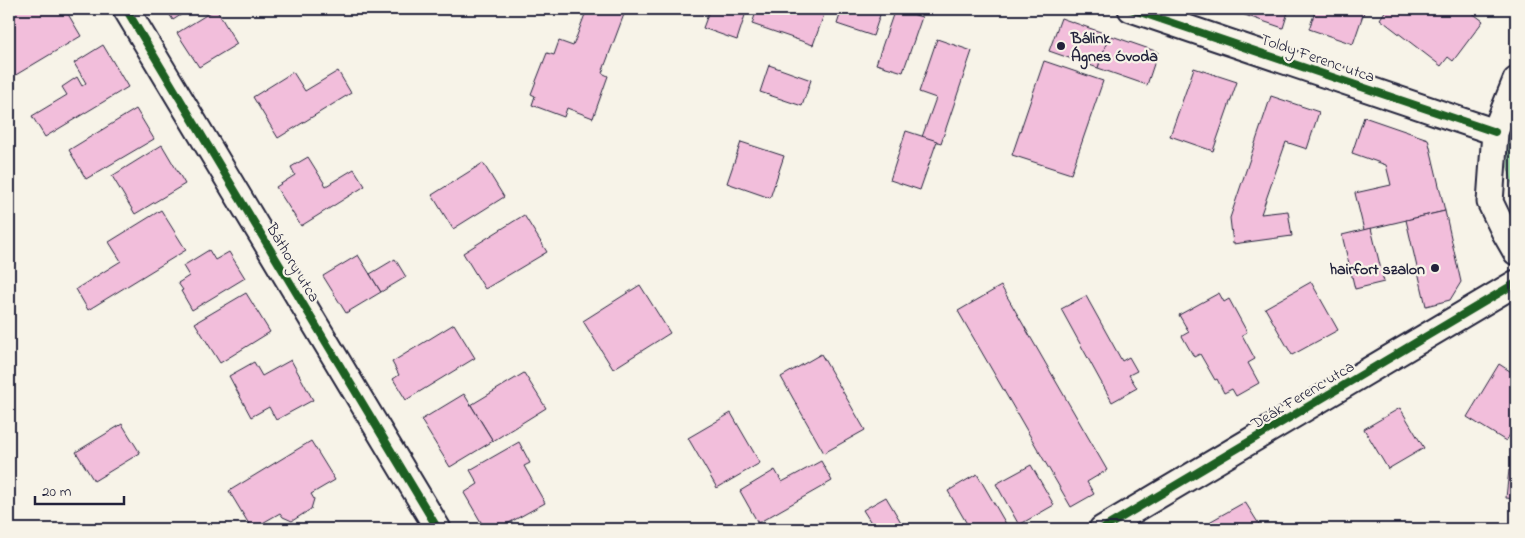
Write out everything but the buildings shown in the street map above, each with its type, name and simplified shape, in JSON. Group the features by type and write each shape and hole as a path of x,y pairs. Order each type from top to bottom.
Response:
{"street":[{"name":"Báthory utca","path":"126,9 438,529"},
{"name":"Toldy Ferenc utca","path":"1131,9 1495,132"},
{"path":"1516,80 1495,132 1490,202 1516,252"},
{"name":"Deák Ferenc utca","path":"1102,529 1516,283"}],"green space":[{"path":"1516,110 1516,199 1508,167 1510,121"}],"cycle path":[{"path":"126,9 438,529"},
{"path":"1131,9 1495,132"},
{"path":"1102,529 1516,283"}],"place":[{"name":"Bálink Ágnes Óvoda","path":"1061,46"},
{"name":"hairfort szalon","path":"1435,268"}]}
